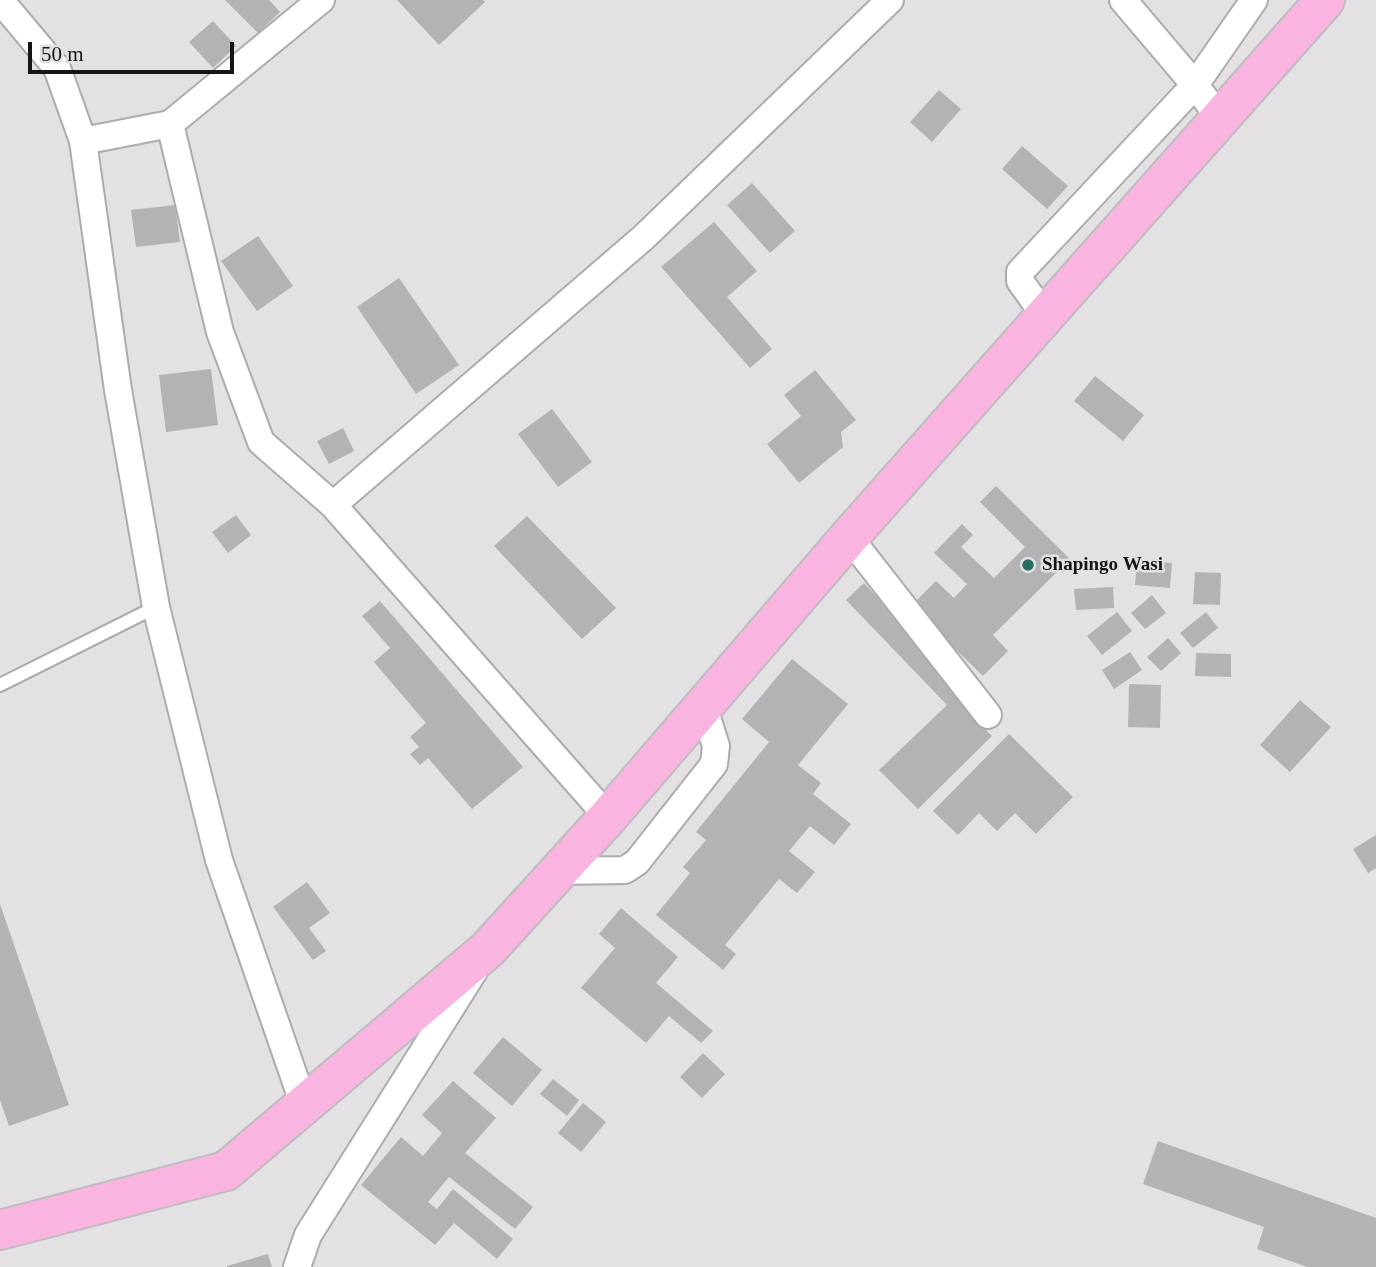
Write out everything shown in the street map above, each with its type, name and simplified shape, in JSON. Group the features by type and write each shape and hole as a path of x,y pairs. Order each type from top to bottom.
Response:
{"highway":[{"path":"0,1230 226,1171 488,949 608,817 849,537 1325,0"}],"street":[{"path":"0,0 57,68 83,141 118,390 156,607 219,860 304,1105"},
{"path":"83,141 170,124 321,0"},
{"path":"333,505 644,237 890,0"},
{"path":"1123,0 1219,117"},
{"path":"1045,316 1020,281 1020,272 1195,85 1254,0"},
{"path":"170,124 220,332 261,442 333,505 608,817"},
{"path":"849,537 988,715"},
{"path":"559,871 625,870 637,862 714,764 716,746 703,705"},
{"path":"297,1267 308,1235 488,949"}],"lane":[{"path":"0,685 156,607"}],"building":[{"path":"225,0 269,0 280,12 258,33"},
{"path":"397,0 483,0 485,2 439,45"},
{"path":"213,21 236,46 213,68 189,42"},
{"path":"939,90 961,109 932,142 910,122"},
{"path":"1022,146 1068,186 1047,209 1002,169"},
{"path":"752,183 795,231 770,253 727,205"},
{"path":"175,205 180,242 136,247 131,210"},
{"path":"714,222 757,271 727,297 772,349 750,368 661,267"},
{"path":"258,236 293,286 257,311 221,261"},
{"path":"399,278 459,365 416,394 357,307"},
{"path":"211,369 218,425 166,432 159,375"},
{"path":"815,370 856,420 841,432 843,447 799,483 767,444 801,416 784,395"},
{"path":"1095,376 1144,415 1123,441 1074,401"},
{"path":"552,409 592,462 558,487 518,434"},
{"path":"343,428 354,451 329,464 317,441"},
{"path":"996,486 1070,559 993,635 1008,651 983,676 911,606 936,581 954,598 967,584 934,553 962,524 973,535 961,547 994,578 1025,547 980,502"},
{"path":"236,515 251,535 228,553 212,532"},
{"path":"527,516 616,608 582,639 494,546"},
{"path":"1137,560 1172,563 1170,588 1135,585"},
{"path":"1195,572 1221,573 1220,605 1193,604"},
{"path":"864,583 984,711 975,719 992,736 918,809 879,770 947,705 846,600"},
{"path":"1113,587 1114,608 1076,610 1074,589"},
{"path":"1152,595 1166,613 1145,629 1131,613"},
{"path":"380,601 523,767 472,809 428,758 420,765 410,754 419,747 410,737 426,723 374,662 390,648 362,616"},
{"path":"1117,612 1132,631 1102,655 1087,636"},
{"path":"1206,612 1218,628 1193,648 1180,633"},
{"path":"1168,638 1181,653 1161,671 1147,657"},
{"path":"1130,652 1142,670 1114,689 1102,670"},
{"path":"1196,653 1231,654 1231,677 1195,676"},
{"path":"792,659 848,704 798,765 821,783 813,794 851,824 834,845 810,826 789,851 815,872 797,893 779,879 725,945 736,954 723,970 656,915 690,873 683,867 706,840 696,832 769,742 742,719"},
{"path":"1129,684 1161,685 1160,728 1128,727"},
{"path":"1300,700 1331,727 1290,772 1260,745"},
{"path":"1009,734 1073,797 1036,834 1015,813 997,831 979,813 958,835 933,811"},
{"path":"1376,835 1376,868 1368,873 1353,849"},
{"path":"307,882 330,913 309,928 326,951 313,960 273,907"},
{"path":"0,904 69,1105 9,1126 0,1100"},
{"path":"621,908 678,957 656,983 713,1031 701,1043 669,1016 646,1043 581,988 615,948 599,934"},
{"path":"503,1037 542,1070 512,1106 473,1073"},
{"path":"703,1053 725,1074 702,1098 680,1077"},
{"path":"553,1079 579,1100 567,1116 540,1094"},
{"path":"453,1081 496,1118 465,1153 533,1207 515,1229 449,1177 428,1202 437,1209 453,1189 513,1239 497,1259 454,1223 435,1245 361,1185 401,1137 423,1156 442,1133 422,1115"},
{"path":"583,1103 606,1122 581,1152 558,1133"},
{"path":"1158,1141 1376,1218 1376,1267 1307,1267 1257,1249 1264,1227 1143,1184"},
{"path":"268,1254 272,1267 227,1267 227,1266"}],"place":[{"name":"Shapingo Wasi","path":"1028,565"}]}
